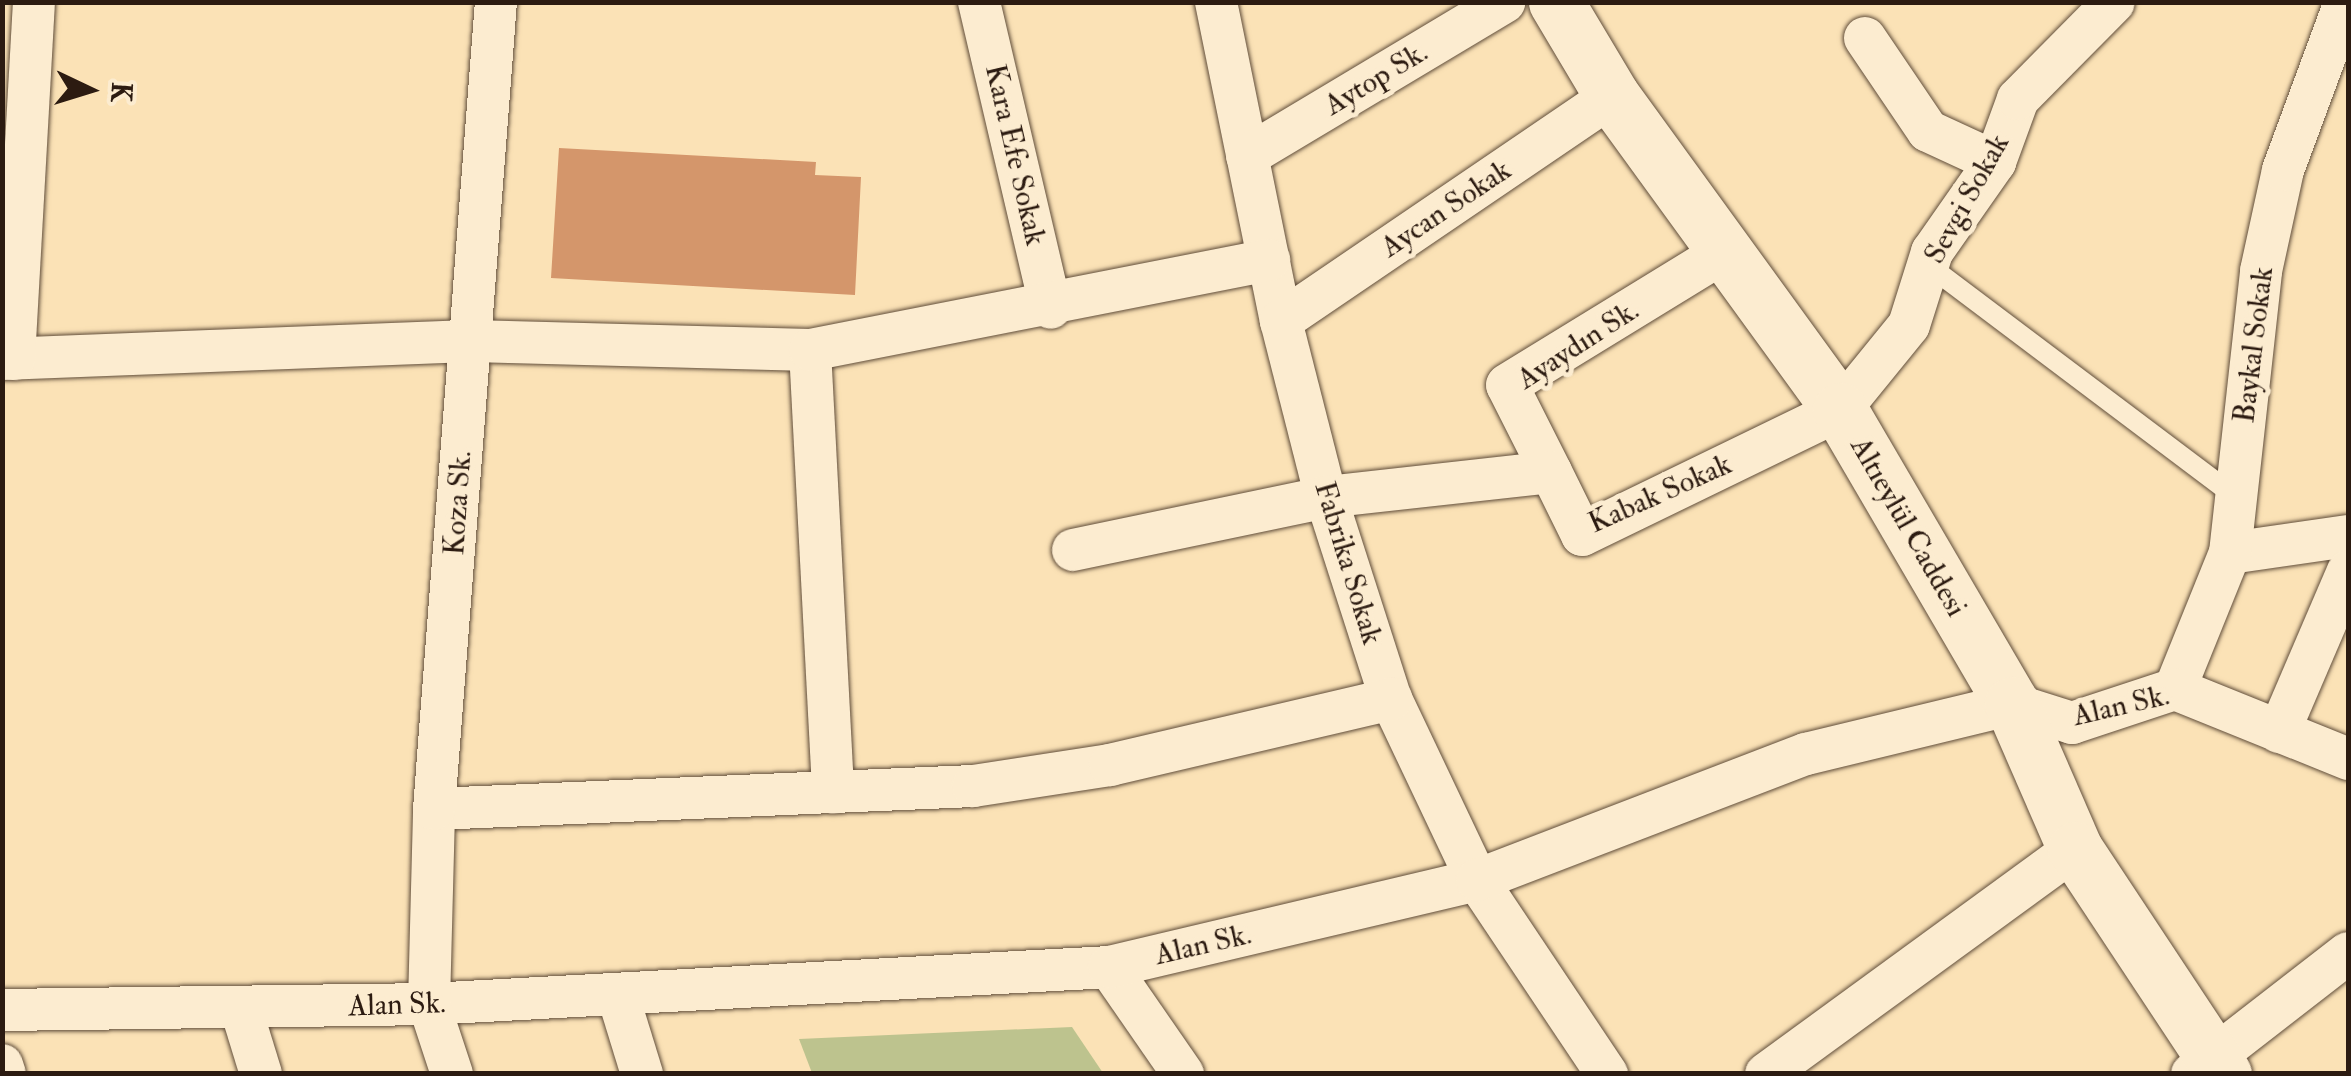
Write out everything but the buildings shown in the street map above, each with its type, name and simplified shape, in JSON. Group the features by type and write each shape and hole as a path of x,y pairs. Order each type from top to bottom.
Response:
{"street":[{"path":"34,2 8,359 470,341 810,350 1051,308 1268,260"},
{"name":"Koza Sk.","path":"452,1074 429,1004 434,809 496,2"},
{"name":"Kara Efe Sokak","path":"979,2 1051,308"},
{"name":"Fabrika Sokak","path":"1216,2 1281,321 1326,497 1391,699 1477,880 1607,1074"},
{"name":"Aytop Sk.","path":"1247,156 1504,2"},
{"name":"Altıeylül Caddesi","path":"1556,2 1612,96 1840,410 2012,704 2075,849 2210,1069"},
{"name":"Sevgi Sokak","path":"1840,410 1910,325 1928,265 1994,162 2018,100 2114,2"},
{"name":"Baykal Sokak","path":"2175,690 2230,553 2262,271 2283,170 2345,2"},
{"path":"1865,38 1928,131 1994,162"},
{"name":"Aycan Sokak","path":"1281,321 1612,96"},
{"name":"Ayaydın Sk.","path":"1551,472 1507,384 1724,252"},
{"path":"810,350 832,792"},
{"name":"Kabak Sokak","path":"1551,472 1582,535 1840,410"},
{"path":"1074,550 1326,497 1551,472"},
{"path":"2230,553 2348,536"},
{"path":"2279,732 2348,571"},
{"name":"Alan Sk.","path":"2,1010 429,1004 1110,968 1477,880 1806,754 2012,704 2072,723 2175,690 2348,759"},
{"path":"434,809 973,786 1110,765 1391,699"},
{"path":"1774,1071 2075,849"},
{"path":"2210,1069 2348,953"},
{"path":"1110,968 1183,1074"},
{"path":"618,996 642,1074"},
{"path":"240,1008 261,1074"},
{"path":"2,1064 5,1074"}],"lane":[{"path":"1928,265 2236,497"}],"green space":[{"path":"1072,1027 1103,1073 812,1073 799,1039"}]}
